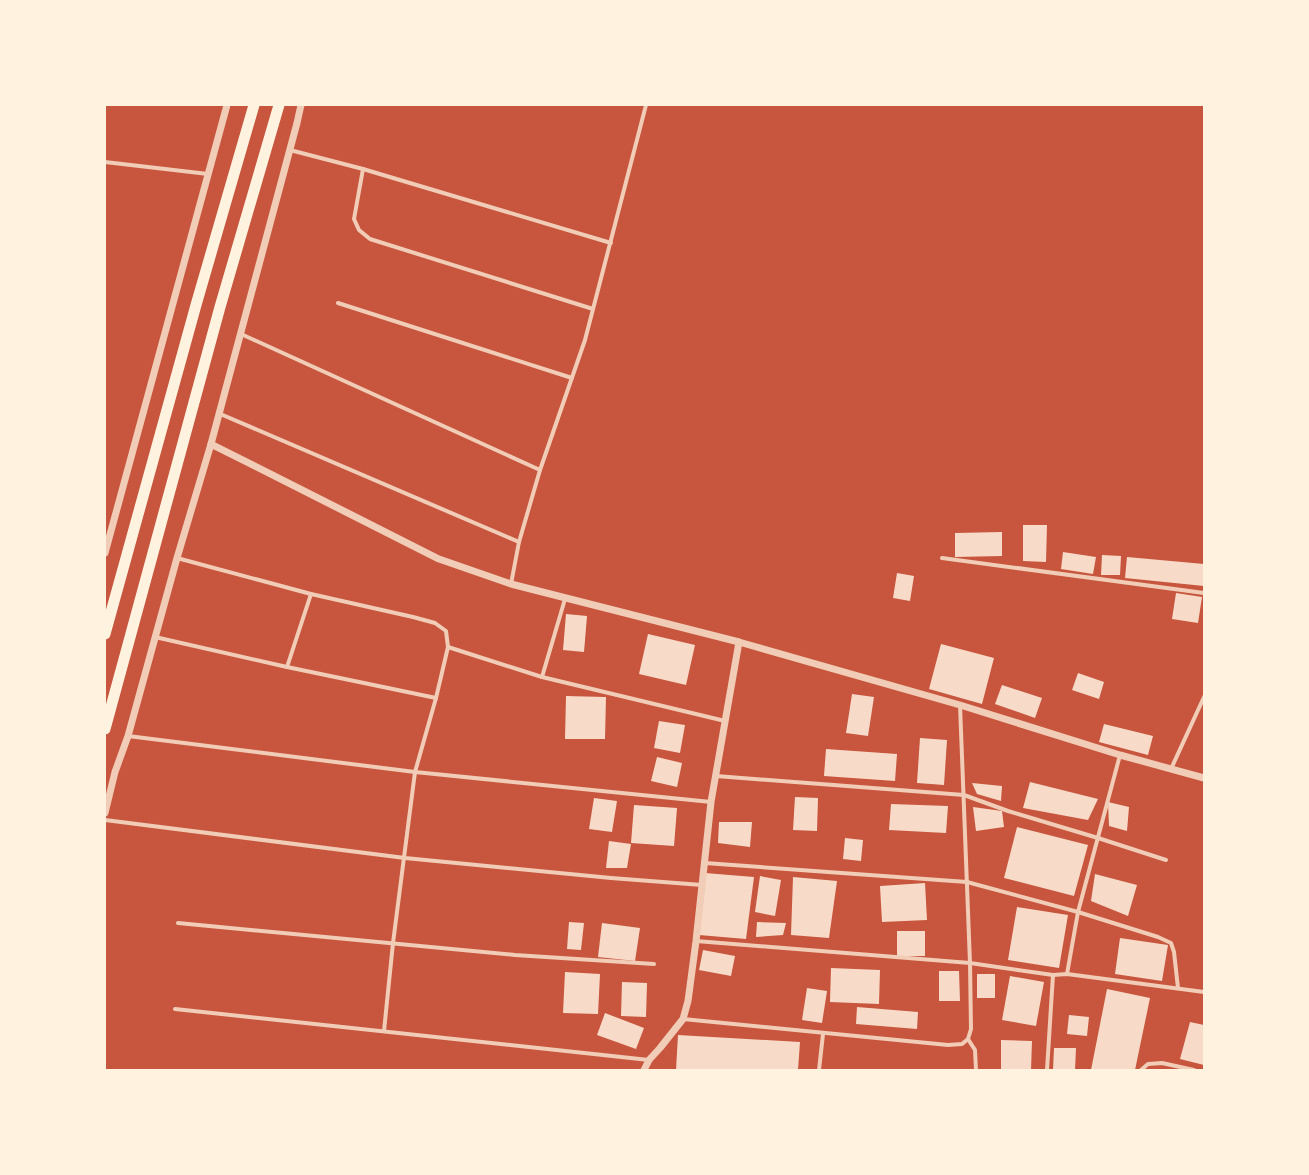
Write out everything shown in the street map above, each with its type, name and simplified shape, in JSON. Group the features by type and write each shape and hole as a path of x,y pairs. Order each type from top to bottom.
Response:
{"highway":[{"path":"105,728 220,307 279,105"},
{"path":"272,132 288,105"},
{"path":"105,634 196,304 253,108"}],"street":[{"path":"105,553 227,105"},
{"path":"105,812 115,772 128,736 177,558 211,444 301,105"},
{"path":"511,584 519,542 540,470 585,340 646,105"},
{"path":"290,150 363,169 611,243"},
{"path":"105,162 208,174"},
{"path":"363,169 354,219 359,230 370,239 593,309"},
{"path":"338,303 572,378"},
{"path":"240,334 540,470"},
{"path":"218,413 519,542"},
{"path":"211,444 439,559 511,584 565,599 739,642 960,705 1120,755 1204,778"},
{"path":"177,558 311,594 413,616 435,623 446,631 448,647 436,698 415,772 393,943 384,1031"},
{"path":"942,558 1204,593"},
{"path":"286,667 311,594"},
{"path":"542,677 565,599"},
{"path":"155,637 286,667 436,698"},
{"path":"644,1070 648,1060 684,1019 688,1001 703,885 711,802 739,642"},
{"path":"448,647 542,677 725,721"},
{"path":"1171,769 1204,697"},
{"path":"684,1019 823,1034 948,1045 962,1044 968,1039 971,1029 970,964 960,705"},
{"path":"128,736 415,772 711,802"},
{"path":"1067,974 1078,912 1120,755"},
{"path":"716,776 964,795 1008,811 1166,860"},
{"path":"105,820 405,858 603,878 703,885"},
{"path":"705,863 967,882 1078,912 1158,937 1170,943 1174,952 1178,988"},
{"path":"178,923 515,955 654,964"},
{"path":"696,941 970,964 1053,975 1067,974 1204,992"},
{"path":"1047,1070 1053,975"},
{"path":"175,1009 648,1060"},
{"path":"819,1070 823,1034"},
{"path":"968,1039 975,1050 976,1070"},
{"path":"1141,1070 1148,1064 1162,1064 1194,1070"}],"building":[{"path":"1023,525 1047,525 1046,562 1023,561"},
{"path":"1002,532 1002,556 955,557 955,533"},
{"path":"1063,552 1096,557 1093,574 1061,569"},
{"path":"1102,555 1121,556 1120,575 1101,575"},
{"path":"1127,557 1204,564 1204,586 1125,578"},
{"path":"897,573 914,576 910,601 893,598"},
{"path":"1176,593 1202,597 1198,623 1172,619"},
{"path":"566,614 587,616 584,652 563,650"},
{"path":"648,634 695,645 686,685 639,674"},
{"path":"941,644 994,658 982,704 929,689"},
{"path":"1078,673 1104,682 1099,699 1072,690"},
{"path":"1002,685 1042,698 1035,718 995,704"},
{"path":"852,694 874,697 868,736 846,733"},
{"path":"566,696 606,697 605,739 565,739"},
{"path":"659,721 685,725 680,753 654,748"},
{"path":"1104,724 1153,736 1148,755 1099,742"},
{"path":"920,738 947,740 944,785 917,783"},
{"path":"826,749 897,754 895,781 824,776"},
{"path":"657,757 682,763 677,787 651,781"},
{"path":"1030,782 1098,799 1088,820 1023,808"},
{"path":"972,783 1002,786 1001,801 977,794"},
{"path":"795,797 818,798 817,831 793,830"},
{"path":"594,798 617,801 612,832 589,829"},
{"path":"1108,802 1129,807 1127,831 1109,826"},
{"path":"891,804 948,806 946,833 889,830"},
{"path":"634,805 677,808 674,846 631,843"},
{"path":"973,807 1002,811 1004,827 976,831"},
{"path":"719,822 752,822 750,847 718,843"},
{"path":"1017,827 1088,845 1074,896 1004,878"},
{"path":"845,838 863,840 861,861 843,859"},
{"path":"609,841 631,844 627,868 606,868"},
{"path":"705,873 754,877 746,939 699,935"},
{"path":"1095,874 1137,885 1128,916 1091,901"},
{"path":"760,876 781,880 775,916 755,912"},
{"path":"793,877 837,881 829,938 791,935"},
{"path":"925,883 927,920 882,922 880,886"},
{"path":"1017,907 1068,915 1059,968 1008,960"},
{"path":"569,922 584,923 581,950 567,949"},
{"path":"757,922 786,923 783,935 756,937"},
{"path":"602,923 640,928 635,961 598,957"},
{"path":"897,931 925,931 925,956 897,956"},
{"path":"1120,938 1168,945 1162,981 1115,974"},
{"path":"703,950 735,956 731,976 699,970"},
{"path":"831,968 880,970 879,1004 830,1002"},
{"path":"939,971 959,971 960,1001 939,1001"},
{"path":"565,972 600,974 598,1014 563,1013"},
{"path":"977,974 995,974 995,998 977,998"},
{"path":"1010,976 1044,982 1036,1026 1002,1020"},
{"path":"622,982 647,983 646,1017 621,1016"},
{"path":"807,988 827,991 822,1023 802,1020"},
{"path":"1107,989 1150,998 1135,1070 1091,1070"},
{"path":"857,1007 918,1012 917,1029 856,1024"},
{"path":"605,1013 644,1028 636,1049 597,1035"},
{"path":"1069,1015 1089,1017 1087,1036 1067,1034"},
{"path":"1190,1022 1204,1025 1204,1065 1180,1059"},
{"path":"678,1035 800,1042 798,1070 676,1070"},
{"path":"1001,1040 1032,1041 1031,1070 1001,1070"},
{"path":"1054,1048 1076,1048 1075,1070 1053,1070"}]}
